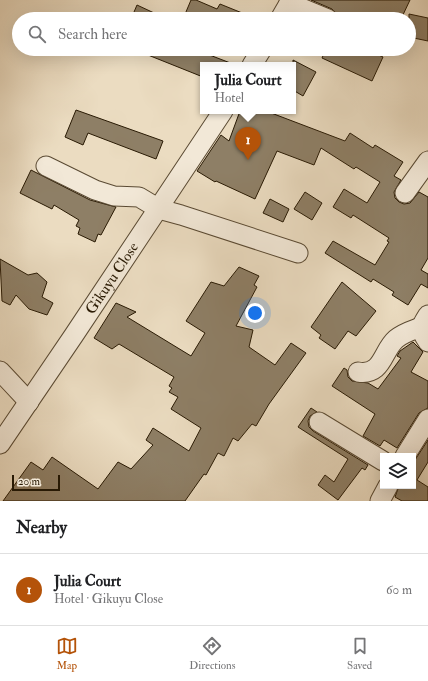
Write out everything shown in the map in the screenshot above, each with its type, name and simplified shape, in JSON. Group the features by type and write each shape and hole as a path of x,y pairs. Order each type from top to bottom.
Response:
{"street":[{"path":"284,12 290,1 313,12"},
{"name":"Gikuyu Close","path":"0,444 159,209 221,114"},
{"path":"405,193 428,161"},
{"path":"46,166 95,190 114,196 139,197 159,209 298,253"},
{"path":"358,372 366,373 374,369 381,363 393,342 401,336 426,328"},
{"path":"0,371 29,402"},
{"path":"407,453 428,420"},
{"path":"319,422 380,459"},
{"path":"380,501 386,489"}],"building":[{"path":"191,0 196,0 217,9 220,4 240,12 186,12"},
{"path":"311,0 410,0 404,12 335,12 332,9"},
{"path":"137,5 152,12 134,12"},
{"path":"416,15 428,18 428,41 416,38"},
{"path":"150,56 212,56 228,62 200,62 200,76"},
{"path":"323,56 383,57 372,81 322,58"},
{"path":"293,60 316,72 303,96 296,92 296,62 293,62"},
{"path":"76,110 163,141 156,159 88,133 83,145 65,137"},
{"path":"239,114 274,114 345,141 350,133 373,148 375,145 403,162 394,176 401,180 394,192 395,198 404,204 410,203 419,192 428,197 428,258 421,270 428,274 428,288 421,284 408,305 392,295 394,292 373,279 371,282 325,253 333,241 375,265 389,242 387,241 389,238 353,215 351,218 333,207 344,189 367,203 380,182 356,167 354,169 321,148 314,165 277,151 255,199 216,181 215,182 197,171 221,135 229,141"},
{"path":"31,170 90,200 116,207 101,235 98,234 95,242 78,234 80,228 76,226 79,220 54,205 52,209 20,193"},
{"path":"305,192 322,203 312,220 294,209"},
{"path":"270,199 289,209 283,222 263,213"},
{"path":"0,259 28,275 37,273 47,282 42,297 53,303 47,315 29,309 16,295 10,305 2,301"},
{"path":"239,267 259,276 254,285 257,287 236,326 253,330 249,347 275,365 291,343 306,353 269,404 256,426 252,424 238,441 233,438 224,456 218,453 206,475 204,474 185,501 3,501 31,462 43,470 52,457 98,489 118,462 131,469 153,445 146,440 153,428 189,451 201,428 171,409 178,397 169,392 172,388 169,386 174,377 119,344 112,349 94,338 116,303 136,312 127,317 191,356 205,333 186,321 211,282 224,286"},
{"path":"342,282 376,311 356,336 348,331 335,349 319,338 321,335 311,327"},
{"path":"413,342 423,352 411,372 428,381 428,408 419,413 397,448 384,440 380,446 363,436 375,414 332,386 344,368 347,370 348,377 352,381 368,383 378,389 401,358 397,356 400,351"},
{"path":"311,408 317,412 310,416 308,421 309,427 313,431 368,465 365,470 362,468 338,500 318,485 325,475 334,482 348,459 298,427"},
{"path":"428,440 428,462 417,480 428,487 428,501 402,501 395,497 398,489 416,489 416,458"}],"place":[{"name":"Julia Court","path":"248,160"}]}
